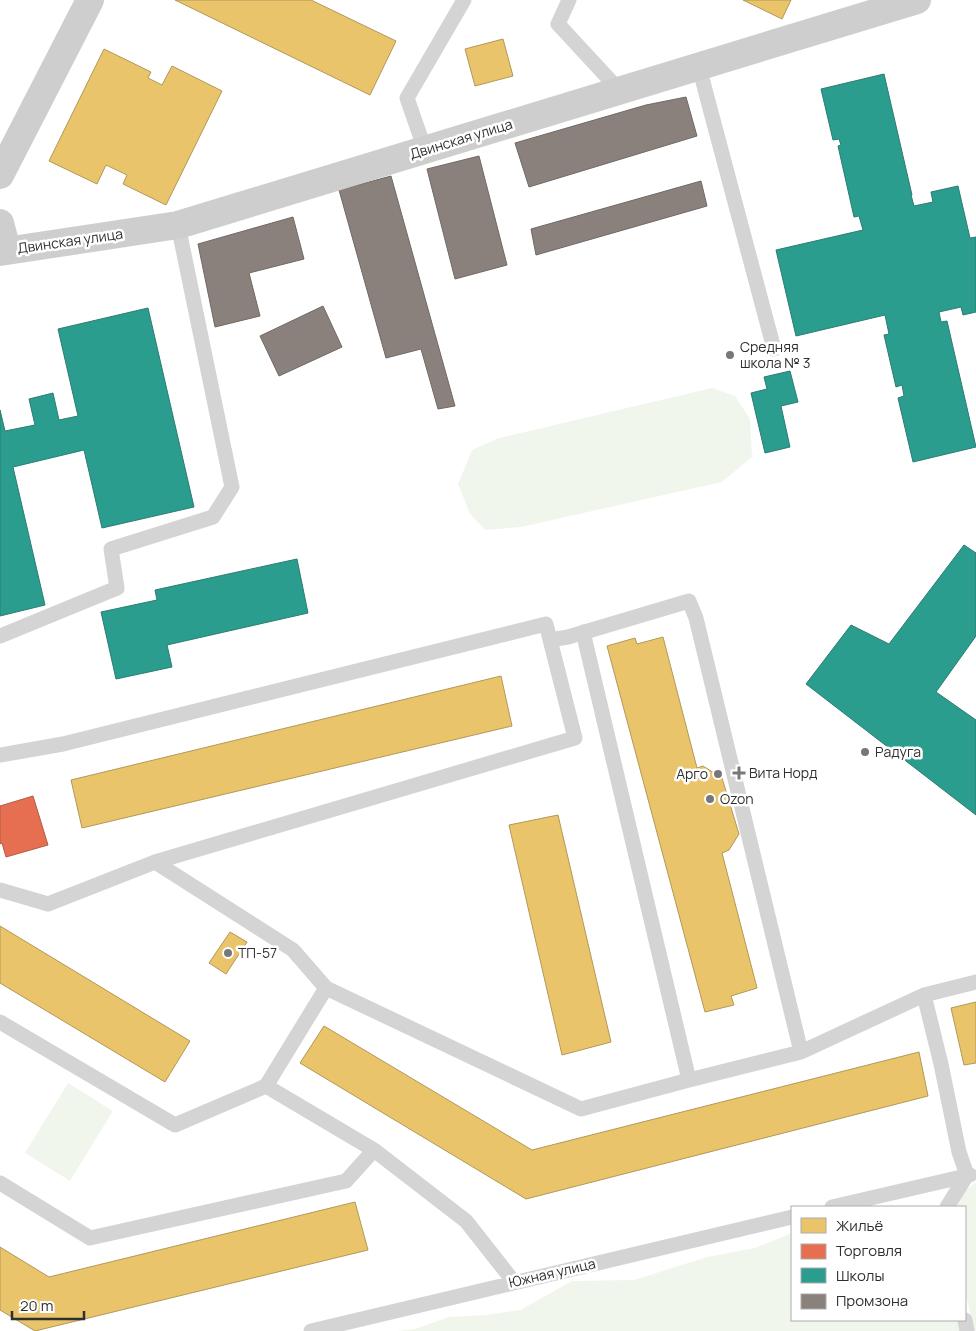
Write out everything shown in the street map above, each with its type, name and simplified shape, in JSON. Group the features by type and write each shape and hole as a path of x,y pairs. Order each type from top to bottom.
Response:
{"street":[{"path":"0,175 90,0"},
{"name":"Двинская улица","path":"4,251 178,225 917,0"},
{"path":"0,223 4,251"}],"lane":[{"path":"425,150 407,98 464,0"},
{"path":"569,0 558,24 620,91"},
{"path":"699,67 774,348"},
{"path":"0,636 117,588 110,549 213,517 232,487 178,225"},
{"path":"550,640 689,601 694,610 801,1052"},
{"path":"0,755 63,744 546,624 575,738 155,862 48,904 0,890"},
{"path":"583,632 689,1080"},
{"path":"155,862 294,950 326,988 581,1110 801,1052 924,995 976,982"},
{"path":"0,1022 176,1125 266,1086 326,988"},
{"path":"924,995 941,1064 959,1152 971,1174"},
{"path":"266,1086 374,1150 466,1221 514,1282"},
{"path":"0,1183 90,1238 346,1181 374,1150"},
{"path":"836,1206 971,1174"},
{"path":"948,1206 971,1174"},
{"name":"Южная улица","path":"311,1331 791,1216"}],"shaded area":[{"path":"712,388 735,396 750,419 752,457 722,482 521,527 485,530 470,514 458,484 472,450 499,438"},
{"path":"68,1083 113,1111 70,1181 25,1153"},
{"path":"976,1182 976,1331 974,1331 966,1295 966,1206 955,1206 965,1191"},
{"path":"791,1233 791,1321 961,1321 962,1331 397,1331 415,1329 449,1317 486,1315 520,1310 572,1281 634,1280 707,1257 755,1248"}],"building: Жильё":[{"path":"175,0 311,0 396,41 370,95"},
{"path":"743,0 791,0 782,19"},
{"path":"503,39 513,76 475,86 465,49"},
{"path":"104,49 151,72 148,78 162,85 172,66 222,91 166,205 123,184 127,175 106,165 97,184 49,161"},
{"path":"663,637 697,768 703,766 722,778 739,834 729,850 722,853 757,988 731,996 734,1005 705,1012 607,646 635,638 637,644"},
{"path":"501,676 512,726 82,828 71,780"},
{"path":"558,815 611,1042 562,1055 509,825"},
{"path":"0,926 190,1041 165,1082 0,983"},
{"name":"ТП-57","path":"230,932 247,942 226,974 209,963"},
{"path":"976,1002 976,1063 964,1065 951,1008"},
{"path":"324,1026 532,1150 919,1052 928,1096 526,1199 300,1063"},
{"path":"355,1202 368,1250 35,1331 0,1310 0,1247 49,1277"}],"building: Торговля":[{"path":"33,796 48,845 6,857 2,843 0,844 0,806"}],"building: Школы":[{"path":"884,74 914,206 933,202 931,192 958,186 970,238 976,237 976,312 963,315 961,307 939,312 941,322 947,321 976,447 913,462 898,398 904,396 902,385 896,387 884,335 889,334 885,315 796,336 776,250 863,230 859,216 854,217 838,146 841,145 839,139 833,140 821,89"},
{"path":"148,308 194,507 102,528 84,450 13,467 45,605 0,616 0,410 5,431 35,425 29,399 53,393 59,420 78,416 58,329"},
{"path":"790,371 798,402 781,406 790,447 765,453 751,393 767,389 764,377"},
{"path":"964,545 976,553 976,636 936,692 976,720 976,815 806,684 851,625 889,644"},
{"path":"297,559 308,613 167,645 172,667 116,679 101,612 157,600 155,590"}],"building: Промзона":[{"path":"686,97 697,136 529,187 515,143 646,105"},
{"path":"479,156 507,265 455,279 427,169"},
{"path":"391,176 455,406 438,409 421,349 386,358 339,190"},
{"path":"701,181 707,206 536,255 531,229"},
{"path":"293,217 304,259 249,273 260,316 215,327 198,244"},
{"path":"323,306 342,347 279,376 260,336"}],"place":[{"name":"Средняя школа № 3","path":"730,355"},
{"name":"Радуга","path":"865,752"},
{"name":"Вита Норд","path":"739,773"},
{"name":"Арго","path":"718,774"},
{"name":"Ozon","path":"710,799"},
{"name":"ТП-57","path":"228,953"}]}
